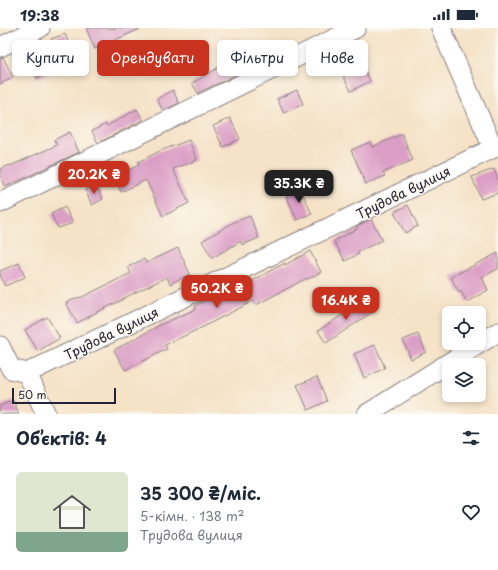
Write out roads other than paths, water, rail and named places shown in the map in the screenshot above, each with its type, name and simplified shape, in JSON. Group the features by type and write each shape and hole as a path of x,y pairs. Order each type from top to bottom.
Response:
{"street":[{"path":"0,47 40,28"},
{"path":"0,203 356,28"},
{"path":"441,28 496,147"},
{"name":"Трудова вулиця","path":"27,373 496,147"},
{"path":"367,414 498,332"},
{"path":"0,346 11,369 27,373 46,414"}]}
